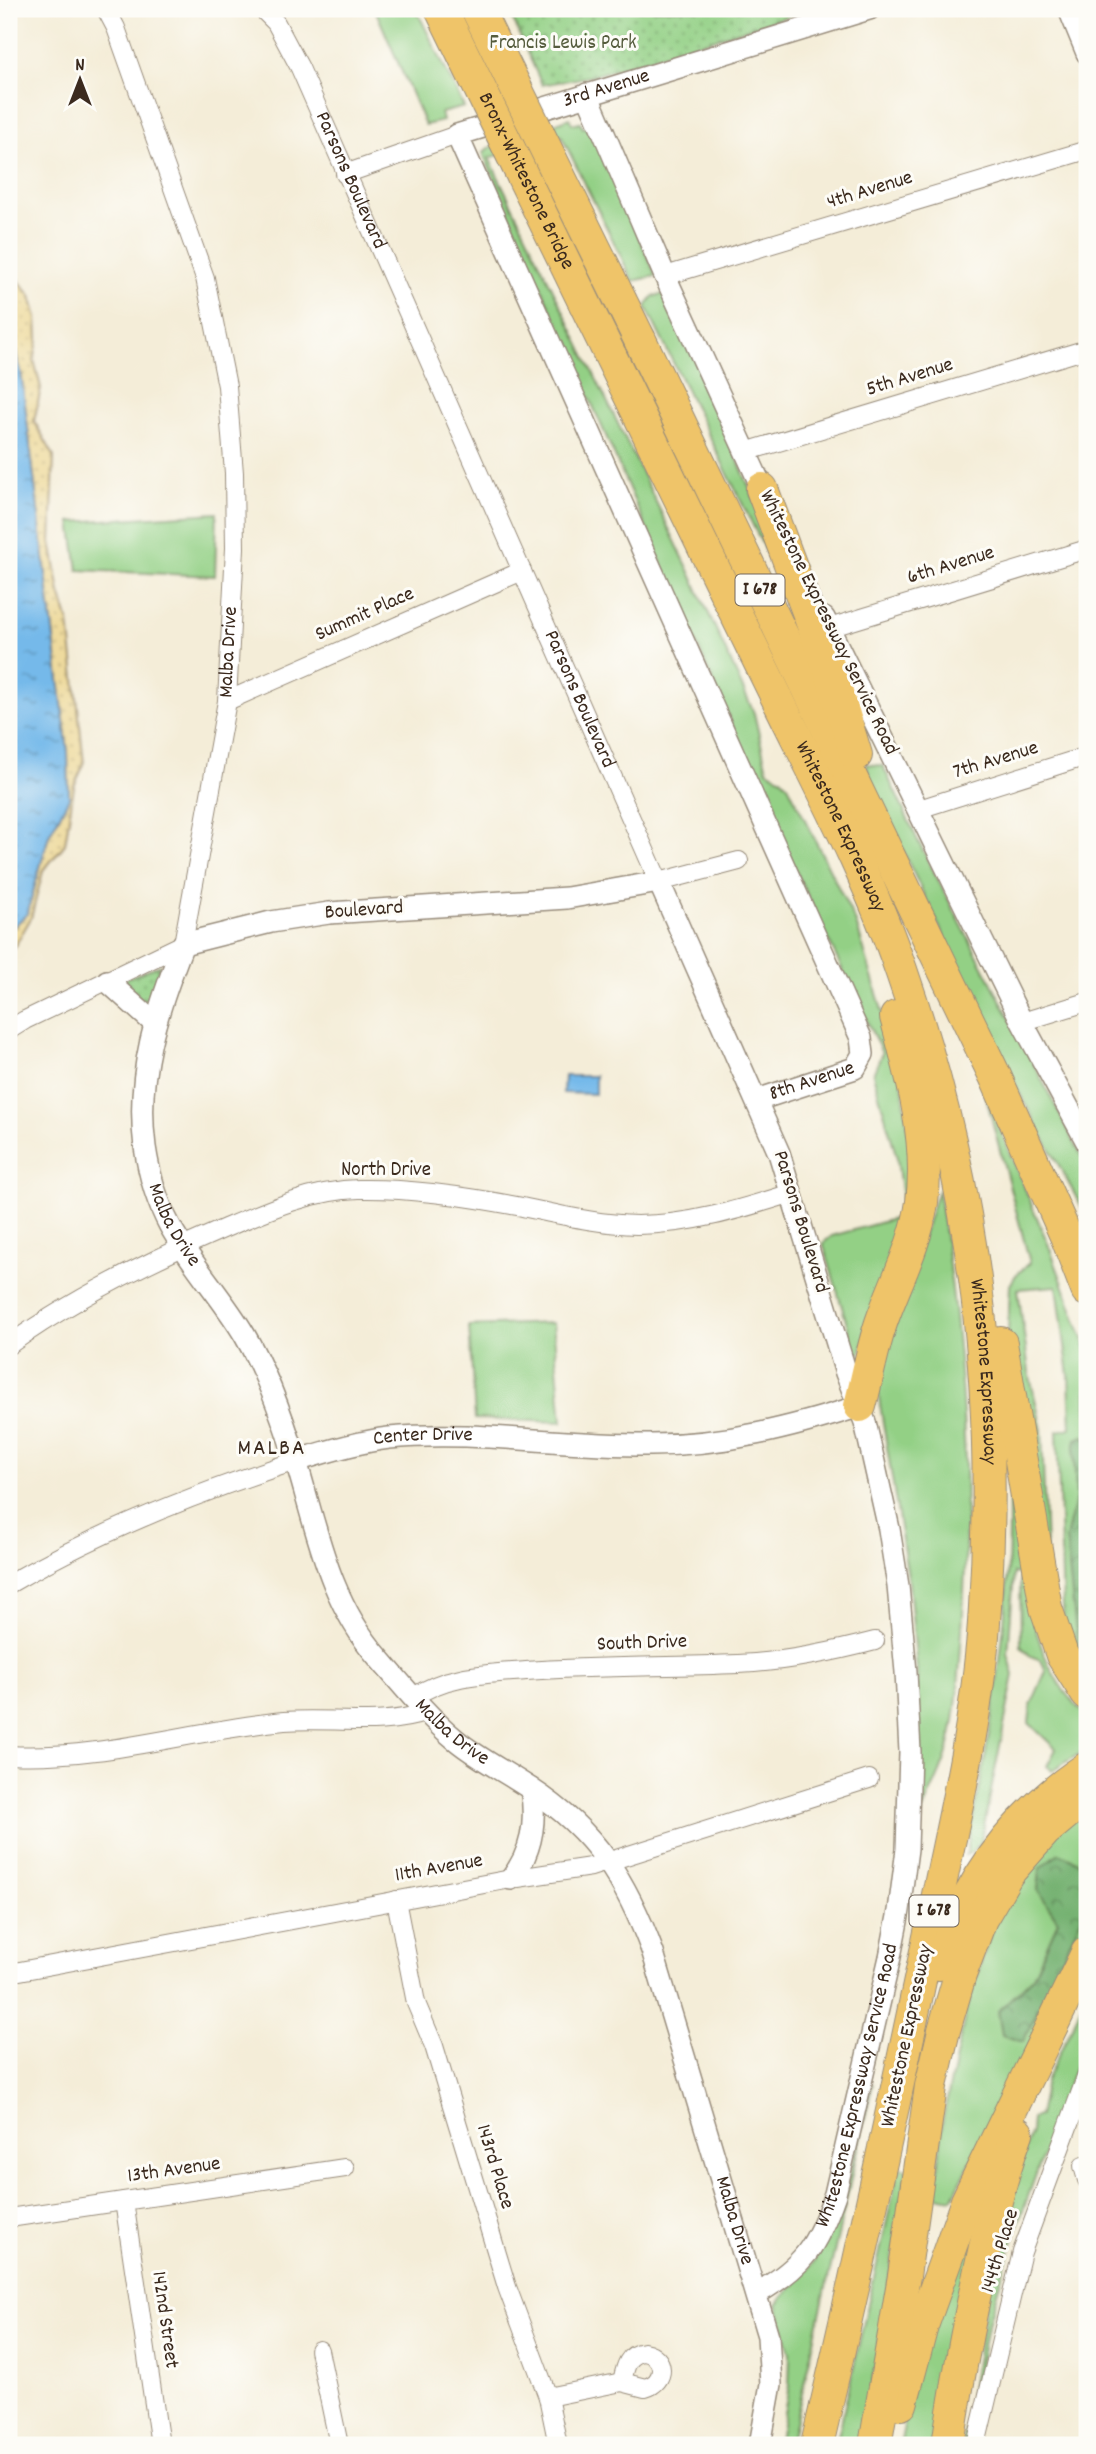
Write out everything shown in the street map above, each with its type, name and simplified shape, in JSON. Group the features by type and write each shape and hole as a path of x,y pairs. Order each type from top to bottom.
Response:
{"highway":[{"name":"Bronx-Whitestone Bridge","path":"441,9 610,355"},
{"name":"Bronx-Whitestone Bridge","path":"477,9 640,340"},
{"name":"Whitestone Expressway","path":"640,340 995,1076 1077,1235"},
{"name":"Whitestone Expressway","path":"610,355 813,770 892,943 929,1055 944,1111 969,1227 981,1313 989,1459 986,1605 977,1692 968,1749 871,2215 817,2445"},
{"path":"762,489 832,676 881,840"},
{"path":"813,770 891,997 915,1098 923,1151 923,1191 916,1236 878,1332 860,1406"},
{"path":"944,1111 970,1195 990,1281 1046,1608 1062,1655 1087,1694"},
{"path":"1077,1235 1087,1280"},
{"path":"1077,1235 1087,1290"},
{"path":"871,2215 931,1991 959,1914 985,1867 1016,1829 1040,1804 1087,1768"},
{"path":"875,2445 904,2276 931,2086 946,2021 965,1958 981,1919 1008,1873 1045,1831 1087,1796"},
{"path":"891,2445 914,2354 967,2201 1087,1956"},
{"path":"948,2445 966,2340 997,2192 1087,1956"}],"street":[{"name":"Malba Drive","path":"106,9 116,29 199,256 227,386 234,498 235,548 227,701 183,944 148,1046 142,1121 160,1206 183,1246 244,1335 277,1406 338,1595 366,1641 420,1704 458,1741 531,1789 577,1825 609,1860 631,1898 653,1953 757,2294"},
{"name":"Parsons Boulevard","path":"262,9 276,23 300,68 776,1144 846,1373 860,1406"},
{"name":"3rd Avenue","path":"345,174 587,94 869,9"},
{"path":"1069,9 1087,53"},
{"name":"Whitestone Expressway Service Road","path":"587,94 665,276 762,489 1022,1022 1087,1142"},
{"name":"8th Avenue","path":"457,135 863,1044 862,1058 858,1065 850,1070 757,1100"},
{"name":"4th Avenue","path":"665,276 1087,149"},
{"name":"5th Avenue","path":"745,452 1087,349"},
{"name":"6th Avenue","path":"829,628 1087,549"},
{"name":"Summit Place","path":"227,701 522,571"},
{"name":"7th Avenue","path":"919,809 1087,756"},
{"name":"Boulevard","path":"9,1030 183,944 271,922 329,913 567,898 659,882 739,861"},
{"path":"107,981 155,1024"},
{"path":"1022,1022 1087,1002"},
{"name":"North Drive","path":"9,1345 67,1307 183,1246 264,1211 307,1198 357,1189 422,1191 517,1206 575,1219 637,1225 674,1223 712,1216 792,1193"},
{"name":"Whitestone Expressway Service Road","path":"757,2294 784,2278 801,2262 820,2231 835,2194 890,1957 907,1849 911,1752 900,1606 889,1529 860,1406"},
{"name":"Center Drive","path":"9,1584 115,1528 178,1502 339,1448 401,1437 473,1437 650,1446 703,1443 772,1432 860,1406"},
{"name":"South Drive","path":"9,1755 40,1756 80,1752 281,1722 392,1720 420,1704 439,1683 470,1676 554,1669 772,1661 816,1655 874,1641"},
{"name":"11th Avenue","path":"9,1973 511,1879 583,1869 869,1779"},
{"path":"511,1879 523,1863 531,1841 534,1821 531,1789"},
{"name":"143rd Place","path":"396,1900 416,2003 434,2046 507,2287 548,2397 558,2445"},
{"name":"144th Place","path":"976,2445 1022,2252 1087,2075"},
{"name":"13th Avenue","path":"9,2218 345,2168"},
{"name":"142nd Street","path":"124,2201 160,2445"},
{"path":"757,2294 768,2336 772,2372 760,2445"},
{"path":"319,2350 340,2445"},
{"path":"548,2397 622,2382"}],"green space":[{"path":"375,9 416,9 464,107 441,113 443,121 425,125"},
{"name":"Francis Lewis Park","path":"508,9 812,9 592,76 542,85"},
{"path":"570,118 572,124 580,122 583,128 591,126 656,276 633,281 561,135 489,158 688,568 754,713 767,770 788,785 856,923 901,1074 915,1186 860,1354 855,1351 823,1243 832,1236 904,1216 897,1158 873,1074 882,1053 797,874 484,156 488,148"},
{"path":"662,294 671,302 756,503 788,597 646,307 652,297"},
{"path":"217,513 215,576 78,570 71,522"},
{"path":"866,764 883,766 918,841 1087,1167 1087,1217 1018,1090 874,791"},
{"path":"160,965 151,997 144,1001 124,986 127,978"},
{"path":"985,1094 1049,1246 1087,1350 1087,1679 1064,1636 1057,1431 1071,1428 1069,1375 1057,1286 1018,1289 1029,1372 1042,1430 1047,1586 1008,1332 1010,1285 1016,1275 1030,1263"},
{"path":"938,1190 953,1300 963,1409 965,1575 956,1709 944,1763 923,1810 917,1746 917,1669 909,1583 878,1392 880,1366"},
{"path":"553,1323 562,1422 475,1419 469,1326"},
{"path":"1084,1436 1087,1441 1087,1665 1077,1643 1066,1538 1076,1498 1076,1439"},
{"path":"1012,1498 1032,1615 1052,1671 1067,1695 1087,1716 1087,1749 1052,1771 1047,1766 1056,1749 1029,1723 1031,1705 1046,1671 1041,1660 1030,1656 1021,1646 1020,1574 1014,1573 1008,1654 1014,1675 981,1841 966,1855 983,1768 1003,1637 1009,1505"},
{"path":"1087,1806 1087,1929 952,2199 936,2196 943,2118 965,2016 996,1915 1036,1848"},
{"path":"1059,1853 1087,1866 1087,1906 1023,2042 1002,2035 998,2011 1033,1977 1058,1921 1038,1890 1040,1869"},
{"path":"1087,1995 1087,2033 1013,2238 986,2330 968,2433 965,2445 962,2445 1001,2214 1031,2132 1032,2118 1039,2116 1046,2081"},
{"path":"873,2083 790,2445 778,2445 789,2386 790,2353 777,2304 814,2262 840,2209"},
{"path":"899,2168 907,2169 862,2445 836,2445"},
{"path":"983,2207 937,2445 900,2445 915,2375 938,2304"}],"sand":[{"path":"9,269 31,296 37,318 38,340 34,360 41,388 34,421 54,456 51,542 60,593 69,622 84,764 74,786 65,844 43,871 31,918 9,952 9,931 27,914 49,835 69,797 68,752 21,372 9,329"}],"water":[{"path":"9,329 21,372 68,752 69,798 49,835 27,914 9,931"},
{"path":"564,1076 595,1076 595,1094 563,1093"}],"district":[{"name":"MALBA","path":"272,1449"}]}
